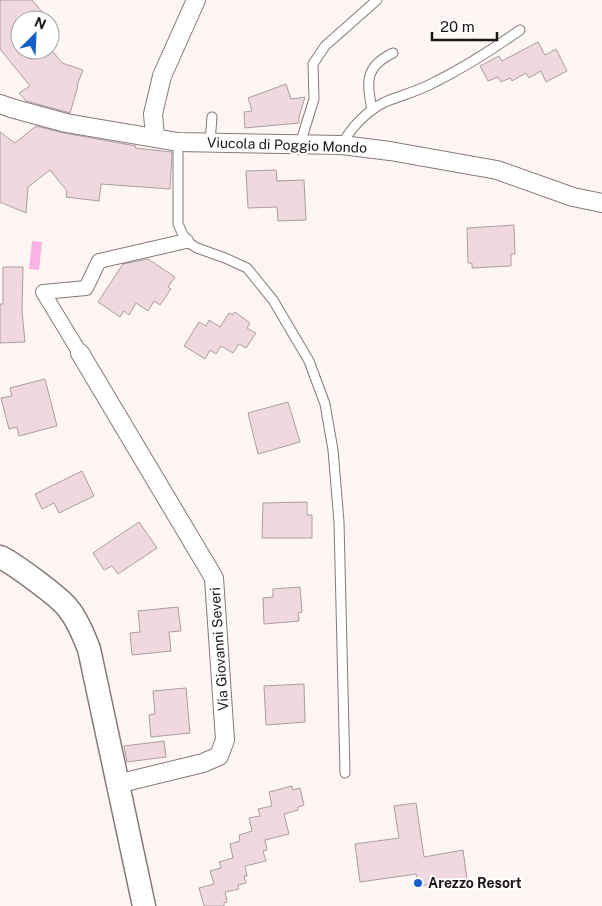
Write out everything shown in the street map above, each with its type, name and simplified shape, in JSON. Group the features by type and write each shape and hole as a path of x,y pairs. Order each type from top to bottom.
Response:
{"street":[{"path":"155,137 153,114 162,76 196,0"},
{"name":"Viucola di Poggio Mondo","path":"0,104 66,123 178,142 342,144 390,151 497,170 573,197 602,203"},
{"path":"80,354 43,292 86,288 98,261 186,241"},
{"name":"Via Giovanni Severi","path":"80,354 214,578 225,740 218,756 203,763 117,784"},
{"path":"0,556 66,606 78,622 89,649 144,906"}],"lane":[{"path":"300,144 314,99 313,64 325,46 377,0"},
{"path":"342,144 347,134 372,110 384,102 425,88 490,52 520,30"},
{"path":"372,110 368,84 370,74 375,65 393,53"},
{"path":"210,142 212,117"},
{"path":"178,142 178,224 186,241 197,248 247,268 273,300 304,354 326,404 333,450 339,522 345,773"}],"shaded area":[{"path":"32,241 42,242 39,270 29,269"}],"building":[{"path":"0,0 32,0 41,10 10,10 10,60 60,60 62,63 83,70 70,113 26,101 19,93 30,86 0,49"},
{"path":"538,42 545,55 556,49 567,71 546,82 541,71 529,78 526,73 512,81 510,78 501,82 498,77 488,81 480,66 499,56 502,61"},
{"path":"286,84 291,99 305,97 299,123 245,128 244,112 252,111 248,98"},
{"path":"36,126 136,146 135,148 172,152 170,189 101,184 99,201 66,197 67,191 50,170 28,187 26,213 0,202 0,132 15,143"},
{"path":"276,170 277,181 304,180 306,220 278,221 277,207 248,208 246,171"},
{"path":"514,225 515,254 511,254 511,266 472,268 472,263 468,263 467,228"},
{"path":"148,259 175,277 168,287 171,289 160,305 154,301 148,311 136,303 129,315 124,311 120,317 98,302 123,264"},
{"path":"3,267 23,267 22,311 25,342 0,343 0,304 3,304"},
{"path":"235,312 250,323 247,328 256,333 246,348 239,344 233,353 221,346 216,354 210,350 205,359 184,346 199,322 206,326 209,320 220,327 229,313 233,315"},
{"path":"45,379 57,426 19,436 17,427 9,429 1,398 12,396 10,388"},
{"path":"288,402 300,442 258,454 248,413"},
{"path":"82,471 94,496 59,513 54,503 42,509 35,494"},
{"path":"307,502 307,515 312,515 312,538 262,538 263,503"},
{"path":"139,522 157,548 118,574 112,566 104,570 93,553"},
{"path":"300,587 302,612 298,613 299,621 264,624 263,598 273,597 273,589"},
{"path":"178,607 181,631 169,632 171,651 132,655 130,633 140,632 138,611"},
{"path":"304,684 305,722 266,725 264,686"},
{"path":"186,688 190,733 151,737 149,715 155,714 153,691"},
{"path":"164,741 166,757 127,762 124,746"},
{"path":"292,786 293,790 300,788 304,805 298,807 298,810 284,814 289,834 265,840 267,850 263,851 266,861 245,866 247,876 244,876 246,883 238,885 239,889 225,892 227,902 224,903 224,906 204,906 199,888 214,884 210,871 221,868 219,862 233,858 230,844 240,841 239,835 252,831 249,818 260,816 258,809 272,806 269,792"},
{"path":"416,803 424,857 463,850 467,879 418,886 416,874 360,882 355,844 399,838 394,806"}],"place":[{"name":"Arezzo Resort","path":"418,883"}]}
